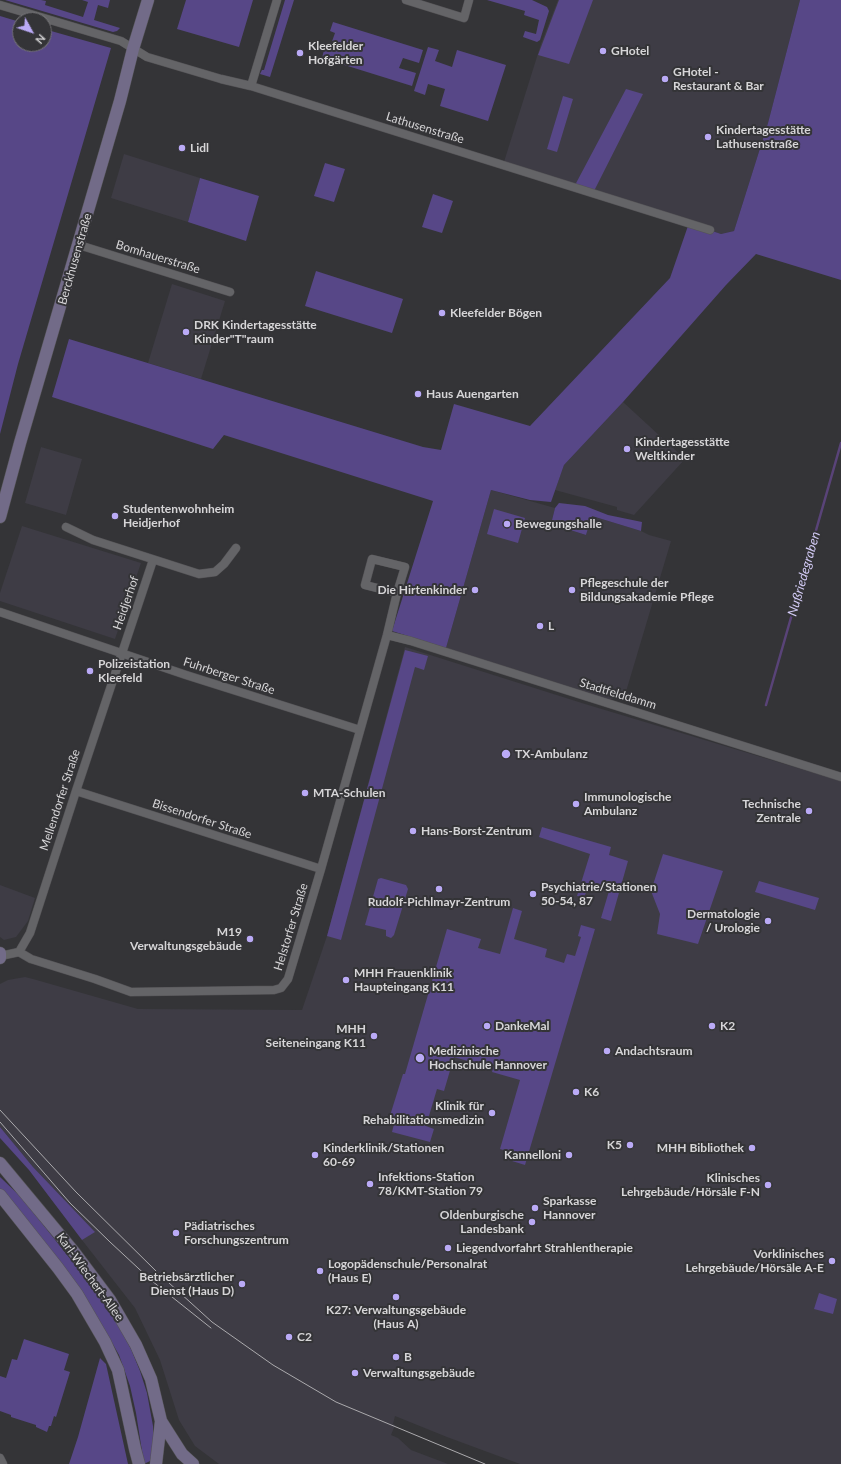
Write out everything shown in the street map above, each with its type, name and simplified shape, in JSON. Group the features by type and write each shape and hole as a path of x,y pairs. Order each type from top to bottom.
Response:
{"main road":[{"name":"Berckhusenstraße","path":"0,517 148,0"},
{"name":"Karl-Wiechert-Allee","path":"0,1164 69,1246 110,1300 136,1345 151,1379 161,1421 182,1454 193,1464"},
{"name":"Karl-Wiechert-Allee","path":"0,1196 77,1294 106,1342 118,1370 139,1464"},
{"path":"156,1464 161,1421"}],"street":[{"path":"251,86 277,0"},
{"path":"406,0 464,18 469,0"},
{"name":"Lathusenstraße","path":"0,5 121,41 147,57 221,79 251,86 710,230"},
{"name":"Bomhauerstraße","path":"79,245 230,292"},
{"path":"66,527 93,540 199,574 214,572 224,564 236,548"},
{"name":"Helstorfer Straße","path":"19,952 31,959 131,992 274,990 281,988 288,979 321,869 405,568 372,559 365,585 397,593"},
{"name":"Heidjerhof","path":"122,653 153,560"},
{"name":"Fuhrberger Straße","path":"0,612 186,675 360,730"},
{"name":"Stadtfelddamm","path":"387,635 411,641 841,777"},
{"name":"Mellendorfer Straße","path":"19,952 30,933 122,653"},
{"name":"Bissendorfer Straße","path":"76,791 321,869"},
{"path":"0,957 19,952"},
{"path":"0,1458 3,1464"}],"shaded area":[{"path":"5,0 46,1 45,5 83,17 88,2 82,0 110,0 108,8 98,5 94,20 120,28 113,32 52,14 52,12 46,12"},
{"path":"186,0 253,0 239,47 177,29"},
{"path":"285,0 294,0 270,77 260,74 262,70 264,70"},
{"path":"487,0 532,0 547,7 549,11 540,40 537,42 523,37 525,31 536,34 539,20 524,15 525,11"},
{"path":"558,0 800,0 768,123 734,231 721,234 503,165 541,44"},
{"path":"559,0 593,0 569,64 538,55"},
{"path":"800,0 841,0 841,280 756,254 726,285 623,402 564,465 551,502 530,500 491,490 446,648 392,631 433,501 224,435 213,449 52,397 69,339 423,447 441,450 454,404 530,426 670,278 689,223 721,234 734,231 768,123"},
{"path":"0,16 12,20 12,52 52,52 52,31 111,48 18,364 0,434"},
{"path":"333,22 423,50 419,63 403,58 399,68 416,73 412,86 322,58 325,46 330,47 335,33 330,31"},
{"path":"428,47 439,50 435,61 452,67 457,50 506,65 488,121 440,106 445,89 428,84 425,95 414,91"},
{"path":"626,89 643,94 593,193 574,187"},
{"path":"563,96 573,99 557,152 547,149"},
{"path":"124,154 200,178 188,222 111,198"},
{"path":"325,163 345,169 334,202 314,196"},
{"path":"200,178 259,196 246,241 188,222"},
{"path":"433,194 453,201 442,233 422,227"},
{"path":"316,271 403,299 392,333 305,306"},
{"name":"DRK Kindertagesstätte Kinder\"T\"raum","path":"172,284 225,301 201,379 148,363"},
{"name":"Kindertagesstätte Weltkinder","path":"623,402 685,459 634,515 617,510 617,507 555,490 564,465"},
{"path":"41,447 82,459 66,515 25,503"},
{"name":"Pflegeschule der Bildungsakademie Pflege","path":"491,490 555,508 551,524 586,535 592,516 671,541 625,695 617,693 613,699 609,699 446,648"},
{"path":"559,503 585,506 608,515 642,522 641,531 592,516 586,535 551,524 555,508"},
{"name":"Bewegungshalle","path":"494,509 525,518 518,543 487,534"},
{"path":"22,526 141,563 115,639 0,601 0,593"},
{"name":"Medizinische Hochschule Hannover","path":"405,647 585,704 841,781 841,1464 520,1464 395,1416 393,1424 395,1425 391,1435 398,1438 411,1450 448,1464 219,1464 195,1446 179,1420 160,1360 135,1308 82,1240 94,1231 33,1167 0,1127 0,984 8,980 25,977 138,1009 302,1010 327,936"},
{"path":"405,650 428,656 424,670 415,667 341,940 327,936"},
{"path":"542,827 611,847 609,855 628,861 611,921 601,918 609,891 589,886 584,897 577,896 590,854 539,837"},
{"path":"663,854 723,871 698,944 657,934 660,914 651,891"},
{"path":"381,878 406,885 408,889 394,935 391,938 386,936 386,930 365,925 378,879"},
{"path":"759,881 819,898 815,910 755,892"},
{"path":"0,885 35,898 28,921 16,937 4,940 0,937"},
{"path":"513,908 522,911 514,939 547,949 545,957 564,963 567,954 575,956 581,937 578,936 581,925 595,929 525,1165 512,1161 514,1153 500,1149 520,1080 492,1072 494,1065 479,1061 478,1064 454,1057 444,1091 437,1089 426,1126 434,1129 430,1142 392,1132 394,1124 388,1122 403,1074 405,1074 447,929 481,939 478,948 500,954"},
{"path":"0,1127 33,1167 95,1232 82,1240 29,1170 0,1138"},
{"path":"0,1177 22,1198 90,1284 117,1323 131,1349 147,1393 153,1426 153,1449 150,1461 144,1464 130,1386 119,1355 107,1334 66,1273 0,1190"},
{"path":"819,1293 837,1299 833,1314 814,1309"},
{"path":"24,1339 69,1354 64,1370 70,1372 56,1417 54,1416 51,1426 49,1426 47,1432 36,1427 36,1425 11,1417 11,1415 0,1411 0,1376 6,1378 12,1359 17,1360"},
{"path":"100,1358 106,1364 128,1464 69,1464 78,1437"}],"waterway":[{"name":"Nußriedegraben","path":"766,705 841,443"}],"tram line":[{"path":"0,1110 76,1192 158,1273 212,1322 273,1365 336,1402 485,1464"},
{"path":"0,1122 70,1203 152,1281 211,1328"}],"place":[{"name":"GHotel","path":"603,51"},
{"name":"Kleefelder Hofgärten","path":"300,53"},
{"name":"GHotel - Restaurant & Bar","path":"665,79"},
{"name":"Kindertagesstätte Lathusenstraße","path":"708,137"},
{"name":"Lidl","path":"182,148"},
{"name":"Kleefelder Bögen","path":"442,313"},
{"name":"DRK Kindertagesstätte Kinder\"T\"raum","path":"186,332"},
{"name":"Haus Auengarten","path":"418,394"},
{"name":"Kindertagesstätte Weltkinder","path":"627,449"},
{"name":"Studentenwohnheim Heidjerhof","path":"115,516"},
{"name":"Bewegungshalle","path":"507,524"},
{"name":"Die Hirtenkinder","path":"475,590"},
{"name":"Pflegeschule der Bildungsakademie Pflege","path":"572,590"},
{"name":"L","path":"540,626"},
{"name":"Polizeistation Kleefeld","path":"90,671"},
{"name":"TX-Ambulanz","path":"506,754"},
{"name":"MTA-Schulen","path":"305,793"},
{"name":"Immunologische Ambulanz","path":"576,804"},
{"name":"Technische Zentrale","path":"809,811"},
{"name":"Hans-Borst-Zentrum","path":"413,831"},
{"name":"Rudolf-Pichlmayr-Zentrum","path":"439,889"},
{"name":"Psychiatrie/Stationen 50-54, 87","path":"533,894"},
{"name":"Dermatologie / Urologie","path":"768,921"},
{"name":"M19 Verwaltungsgebäude","path":"250,939"},
{"name":"MHH Frauenklinik Haupteingang K11","path":"346,980"},
{"name":"DankeMal","path":"487,1026"},
{"name":"K2","path":"712,1026"},
{"name":"MHH Seiteneingang K11","path":"374,1036"},
{"name":"Andachtsraum","path":"607,1051"},
{"name":"Medizinische Hochschule Hannover","path":"420,1058"},
{"name":"K6","path":"576,1092"},
{"name":"Klinik für Rehabilitationsmedizin","path":"492,1113"},
{"name":"K5","path":"630,1145"},
{"name":"MHH Bibliothek","path":"752,1148"},
{"name":"Kinderklinik/Stationen 60-69","path":"315,1155"},
{"name":"Kannelloni","path":"569,1155"},
{"name":"Infektions-Station 78/KMT-Station 79","path":"370,1184"},
{"name":"Klinisches Lehrgebäude/Hörsäle F-N","path":"768,1185"},
{"name":"Sparkasse Hannover","path":"535,1208"},
{"name":"Oldenburgische Landesbank","path":"532,1222"},
{"name":"Pädiatrisches Forschungszentrum","path":"176,1233"},
{"name":"Liegendvorfahrt Strahlentherapie","path":"448,1248"},
{"name":"Vorklinisches Lehrgebäude/Hörsäle A-E","path":"832,1261"},
{"name":"Logopädenschule/Personalrat (Haus E)","path":"320,1271"},
{"name":"Betriebsärztlicher Dienst (Haus D)","path":"242,1284"},
{"name":"K27: Verwaltungsgebäude (Haus A)","path":"396,1297"},
{"name":"C2","path":"289,1337"},
{"name":"B","path":"396,1357"},
{"name":"Verwaltungsgebäude","path":"355,1373"}]}
